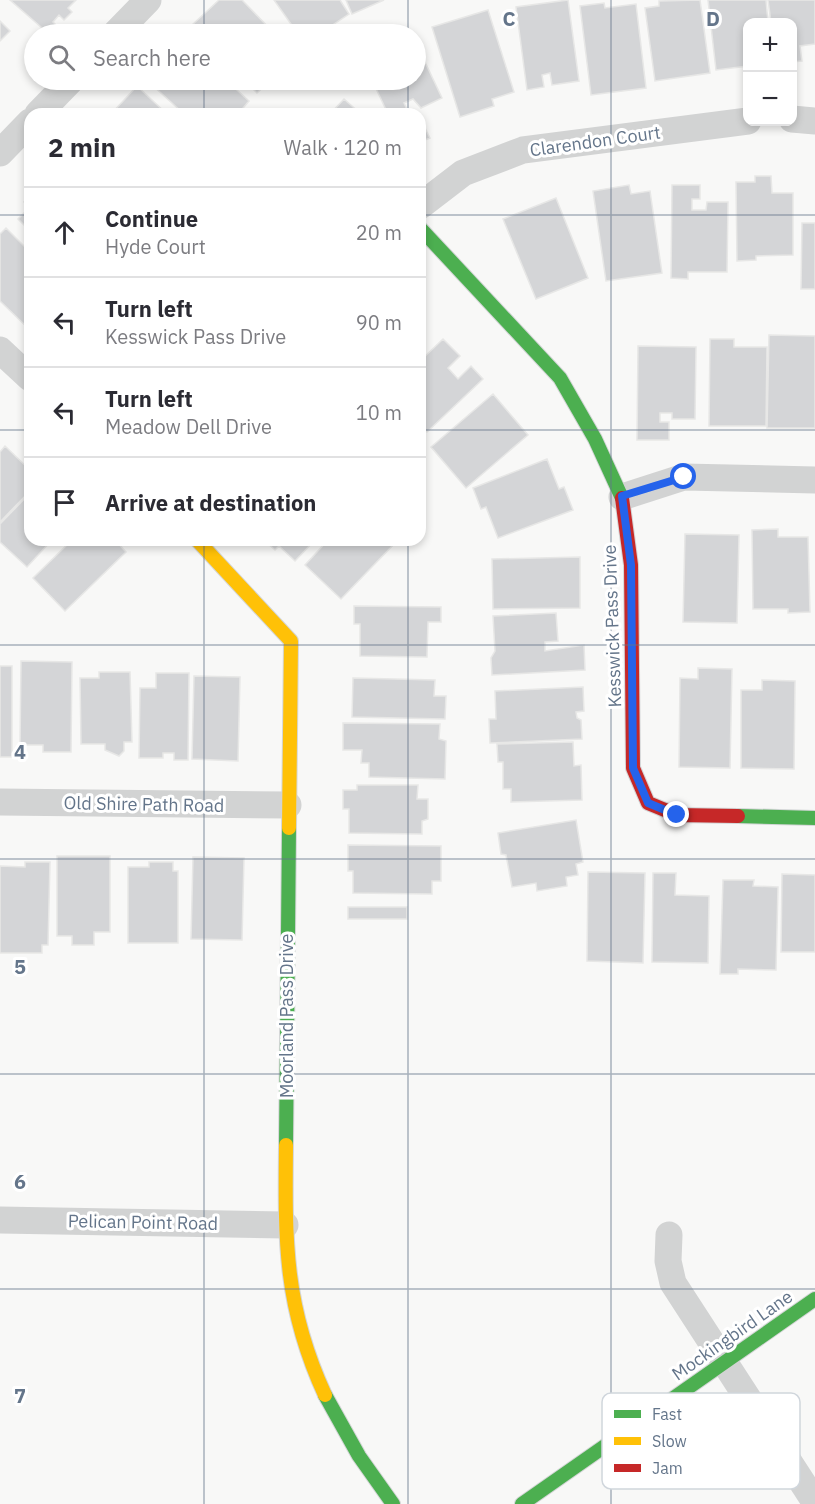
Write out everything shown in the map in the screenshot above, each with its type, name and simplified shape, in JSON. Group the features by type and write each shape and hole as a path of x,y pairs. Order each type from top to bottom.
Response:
{"street":[{"path":"125,24 148,0"},
{"path":"44,108 61,90"},
{"path":"797,119 815,121"},
{"name":"Clarendon Court","path":"426,201 463,173 523,150 743,122"},
{"path":"0,153 24,128"},
{"name":"Kesswick Pass Drive","path":"426,234 560,378 595,439 622,496 631,565 633,768 648,803 677,815 815,818"},
{"path":"0,350 24,372"},
{"path":"622,496 684,477 815,480"},
{"name":"Moorland Pass Drive","path":"203,546 291,641 285,1225 291,1293 307,1349 332,1408 366,1468 393,1504"},
{"name":"Old Shire Path Road","path":"0,802 288,805"},
{"name":"Pelican Point Road","path":"0,1220 285,1225"},
{"path":"669,1235 668,1261 673,1283 743,1393"},
{"name":"Mockingbird Lane","path":"680,1393 815,1299"},
{"name":"Mockingbird Lane","path":"522,1504 602,1448"},
{"path":"800,1479 815,1502"}],"building":[{"path":"10,0 76,0 68,8 72,12 64,20 59,15 53,22 55,24 38,24"},
{"path":"219,0 242,0 265,24 193,24"},
{"path":"274,0 340,0 349,14 334,24 291,24"},
{"path":"346,0 384,0 352,14"},
{"path":"568,0 579,81 552,85 550,73 542,75 544,87 527,90 516,7"},
{"path":"700,0 710,73 655,81 645,8 659,6 659,1"},
{"path":"708,0 766,0 768,18 743,18 743,67 716,70"},
{"path":"768,0 815,0 815,44 800,46 802,61 797,62 797,18 770,18"},
{"path":"604,3 605,8 636,4 646,88 591,95 580,6"},
{"path":"488,10 514,92 492,99 494,106 460,117 432,27"},
{"path":"0,21 10,31 0,41"},
{"path":"426,64 442,98 421,108 413,99 404,103 406,108 385,108 377,90 426,90"},
{"path":"133,90 141,90 161,108 117,108"},
{"path":"158,90 237,90 249,101 243,108 177,108"},
{"path":"344,99 354,108 336,108"},
{"path":"755,176 771,176 772,193 793,193 793,255 756,256 756,260 737,261 736,182 755,182"},
{"path":"629,185 631,194 650,191 662,273 606,281 593,191"},
{"path":"672,185 700,185 700,199 692,199 692,210 706,210 707,202 728,202 727,272 688,272 688,279 671,278"},
{"path":"556,198 588,278 536,299 503,219"},
{"path":"24,213 24,225 18,219"},
{"path":"802,223 815,223 815,289 801,289"},
{"path":"6,228 24,246 24,324 0,301 0,234"},
{"path":"769,335 815,336 815,428 767,428"},
{"path":"443,339 460,356 448,368 458,379 471,366 483,379 427,432 426,431 426,355"},
{"path":"710,339 734,339 734,347 767,347 766,426 709,426"},
{"path":"638,346 696,347 695,419 672,419 672,413 660,413 660,422 669,422 669,440 637,440"},
{"path":"493,394 528,435 466,488 431,447"},
{"path":"5,446 24,464 24,497 0,522 0,452"},
{"path":"547,459 559,489 564,487 573,510 498,538 486,507 481,509 473,488"},
{"path":"24,499 24,546 46,546 27,567 0,542 0,524"},
{"path":"778,529 778,537 808,537 810,612 788,613 788,609 753,609 752,530"},
{"path":"685,534 739,535 737,623 683,622"},
{"path":"66,546 120,546 126,552 65,611 33,578"},
{"path":"279,546 309,546 295,561"},
{"path":"322,546 392,546 341,599 305,565"},
{"path":"580,557 580,608 493,609 492,559"},
{"path":"354,606 441,607 441,622 428,622 427,657 360,656 360,624 354,624"},
{"path":"556,613 558,641 545,642 545,651 584,645 585,670 492,675 491,658 495,651 493,616"},
{"path":"21,661 72,662 71,752 43,752 43,745 20,745"},
{"path":"0,666 12,666 12,757 0,757"},
{"path":"698,668 732,669 730,768 679,767 680,678 698,679"},
{"path":"99,672 130,672 132,742 124,742 124,751 119,756 105,750 105,744 81,744 80,678 99,678"},
{"path":"156,673 189,673 188,760 174,760 174,753 163,753 163,758 139,758 140,688 156,688"},
{"path":"194,676 240,677 238,761 192,759"},
{"path":"353,678 435,680 434,696 446,696 445,719 352,717"},
{"path":"762,680 795,681 794,769 741,768 741,690 762,690"},
{"path":"583,687 584,711 576,712 577,718 581,720 582,739 490,743 489,719 496,719 495,691"},
{"path":"343,723 440,724 439,739 446,741 445,779 369,777 369,763 361,763 362,750 343,750"},
{"path":"573,742 574,766 581,765 582,800 511,802 511,789 503,789 503,762 498,762 497,744"},
{"path":"357,785 418,785 417,799 428,799 428,819 422,821 422,834 349,833 349,809 343,809 343,790 357,790"},
{"path":"576,820 583,862 576,864 578,875 566,877 567,886 537,891 536,883 512,887 506,855 501,854 498,833"},
{"path":"348,845 441,846 441,881 432,881 432,894 353,893 353,871 348,871"},
{"path":"57,856 110,856 110,932 94,932 94,945 72,945 72,936 57,936"},
{"path":"193,857 244,858 242,940 191,939"},
{"path":"25,862 50,862 48,945 42,945 42,953 0,953 0,866 25,867"},
{"path":"149,862 173,862 173,871 178,871 178,943 128,943 128,867 149,867"},
{"path":"588,872 645,873 643,963 587,961"},
{"path":"653,873 676,873 675,895 709,896 708,963 652,962"},
{"path":"782,874 815,875 815,952 781,952"},
{"path":"723,880 754,880 753,886 778,887 776,970 738,969 738,974 720,974"},
{"path":"348,907 407,907 407,919 348,919"}],"traffic: fast":[{"path":"426,234 560,378 595,439 622,498"},
{"path":"738,816 815,818"},
{"path":"286,1145 289,828"},
{"path":"681,1393 815,1299"},
{"path":"325,1395 359,1456 393,1504"},
{"path":"522,1504 602,1448"}],"traffic: slow":[{"path":"203,546 291,641 289,828"},
{"path":"286,1145 287,1243 294,1302 301,1332 325,1395"}],"traffic: jam":[{"path":"622,498 631,565 633,768 648,803 677,815 738,816"}],"route":[{"path":"677,815 648,803 633,768 631,565 622,496 684,477"}]}
